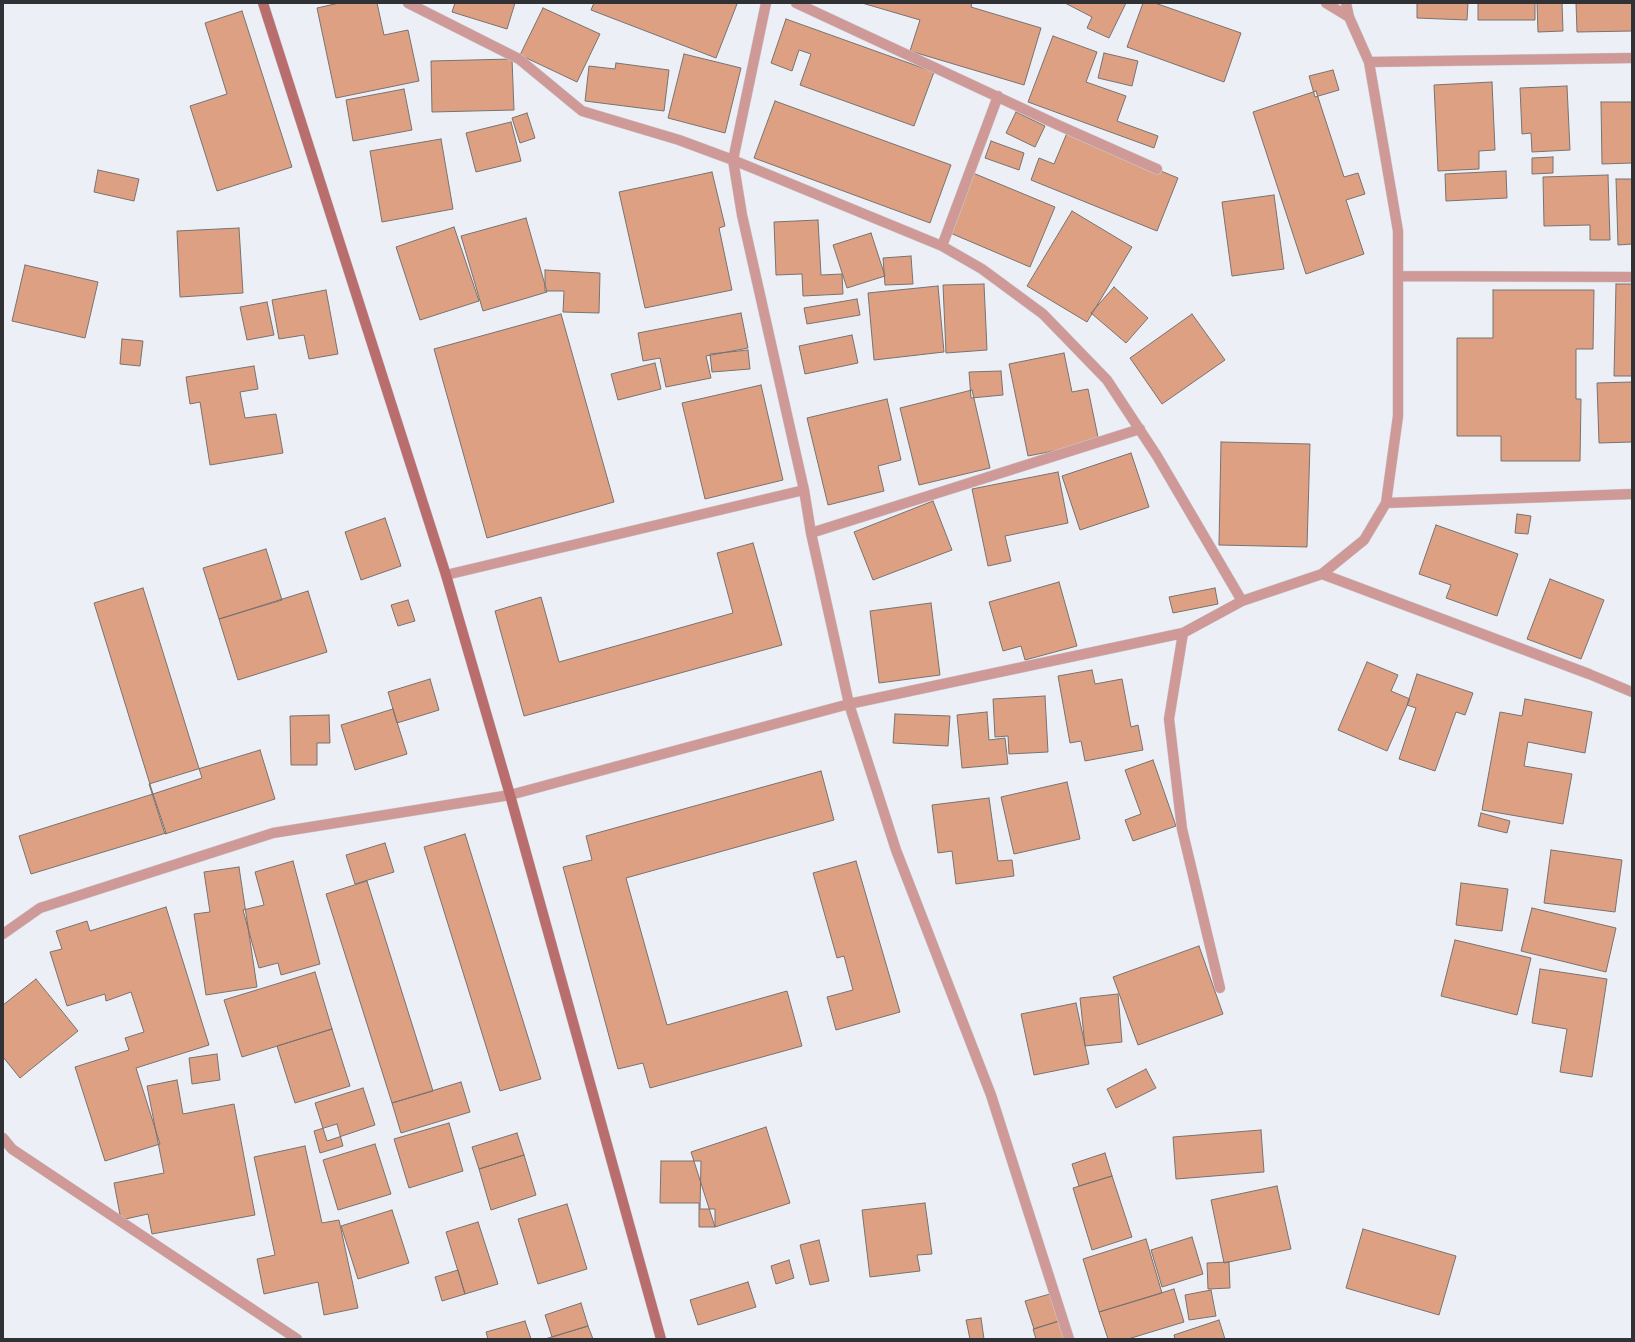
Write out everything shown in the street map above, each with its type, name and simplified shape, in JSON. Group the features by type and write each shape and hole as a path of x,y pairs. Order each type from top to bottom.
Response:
{"main road":[{"path":"263,3 446,575 510,796 661,1339"}],"street":[{"path":"408,3 519,59 582,111 679,140 733,160 942,246 982,269 1043,314 1107,380 1157,456 1242,601"},
{"path":"766,3 733,160 742,216 804,490 811,533 849,704 896,850 991,1095 1069,1339"},
{"path":"796,3 998,96 1058,126 1158,169"},
{"path":"1326,3 1349,17"},
{"path":"3,934 40,908 273,833 510,796 849,704 1183,633 1242,601 1322,574 1364,540 1386,503 1398,416 1398,231 1369,62 1349,17 1346,3"},
{"path":"1369,62 1632,58"},
{"path":"942,246 998,96"},
{"path":"1398,276 1632,277"},
{"path":"811,533 1140,430"},
{"path":"446,575 804,490"},
{"path":"1386,503 1632,494"},
{"path":"1322,574 1590,674 1632,692"},
{"path":"1183,633 1169,719 1182,830 1220,988"},
{"path":"3,1138 12,1149 297,1339"}],"building":[{"path":"339,3 377,3 384,35 408,30 419,81 336,98 317,8"},
{"path":"455,3 515,3 507,29 452,12"},
{"path":"594,3 737,4 716,58 591,10"},
{"path":"862,3 972,3 971,7 1041,28 1024,85 910,51 920,20"},
{"path":"1065,3 1126,3 1109,38 1087,28 1092,17"},
{"path":"1143,3 1155,3 1241,33 1224,82 1127,47"},
{"path":"1417,3 1468,3 1467,20 1417,18"},
{"path":"1478,3 1535,3 1535,20 1478,20"},
{"path":"1537,3 1562,3 1563,31 1538,32"},
{"path":"1576,3 1632,3 1632,31 1577,32"},
{"path":"543,8 600,34 577,82 520,55"},
{"path":"242,11 292,167 217,191 190,106 227,94 205,23"},
{"path":"786,19 934,72 914,126 800,85 811,54 799,50 792,71 771,63"},
{"path":"1053,36 1097,52 1086,82 1126,96 1117,121 1158,136 1154,148 1028,102"},
{"path":"1104,53 1138,61 1132,86 1098,78"},
{"path":"684,54 741,68 725,133 668,118"},
{"path":"512,59 514,110 432,112 431,61"},
{"path":"616,63 669,70 664,111 585,101 589,66 615,69"},
{"path":"1333,70 1339,90 1315,97 1309,76"},
{"path":"1492,82 1495,150 1479,151 1479,169 1438,171 1434,85"},
{"path":"1567,86 1570,150 1532,152 1531,133 1522,134 1520,88"},
{"path":"404,89 412,130 353,141 346,100"},
{"path":"1316,91 1344,177 1358,173 1365,194 1346,200 1364,254 1306,274 1253,112"},
{"path":"775,101 951,165 930,223 754,158"},
{"path":"1601,102 1632,102 1632,163 1602,164"},
{"path":"1016,112 1045,126 1035,147 1006,133"},
{"path":"527,113 535,138 520,143 512,118"},
{"path":"511,122 521,161 476,172 466,133"},
{"path":"1067,133 1178,178 1157,231 1031,180 1039,158 1054,164"},
{"path":"441,139 453,209 382,222 370,151"},
{"path":"991,141 1024,153 1019,170 985,158"},
{"path":"1553,157 1553,173 1532,174 1532,158"},
{"path":"98,170 139,179 134,201 94,192"},
{"path":"1506,171 1507,198 1446,201 1445,174"},
{"path":"712,172 725,226 719,228 732,290 645,308 619,192"},
{"path":"973,173 1055,207 1030,267 948,232"},
{"path":"1608,175 1610,240 1590,240 1590,225 1544,226 1543,177"},
{"path":"1616,179 1632,179 1632,244 1618,245"},
{"path":"1274,195 1284,269 1232,276 1222,202"},
{"path":"1072,211 1132,247 1087,322 1027,286"},
{"path":"526,218 547,292 483,311 461,236"},
{"path":"818,220 821,275 842,274 843,294 803,296 802,274 776,275 774,222"},
{"path":"454,227 479,301 420,320 396,247"},
{"path":"239,228 243,293 180,297 177,231"},
{"path":"871,233 885,276 847,288 833,245"},
{"path":"911,256 913,284 885,285 883,258"},
{"path":"25,265 98,282 85,338 12,321"},
{"path":"545,270 600,273 599,313 563,312 564,291 545,291"},
{"path":"984,284 987,350 946,353 943,285"},
{"path":"1616,284 1632,284 1632,376 1614,376"},
{"path":"938,286 944,352 874,360 868,293"},
{"path":"1114,287 1148,318 1126,343 1091,313"},
{"path":"326,290 338,354 309,359 304,335 279,339 272,300"},
{"path":"1493,290 1594,290 1593,349 1576,349 1576,399 1581,399 1580,461 1501,461 1501,436 1457,436 1457,338 1493,338"},
{"path":"857,299 860,315 807,324 804,308"},
{"path":"267,302 274,335 247,340 240,307"},
{"path":"741,313 748,348 706,356 711,378 666,387 660,358 643,361 638,333"},
{"path":"561,314 614,502 487,538 434,349"},
{"path":"1192,314 1225,360 1162,404 1130,358"},
{"path":"852,335 858,363 805,374 799,346"},
{"path":"122,339 143,341 140,366 120,364"},
{"path":"748,350 750,369 712,372 710,354"},
{"path":"1064,353 1072,392 1088,389 1099,442 1028,456 1009,364"},
{"path":"655,363 661,389 618,400 611,374"},
{"path":"254,366 258,389 240,392 245,418 276,414 283,453 210,465 200,402 190,404 186,377"},
{"path":"1001,371 1003,395 971,398 969,372"},
{"path":"1632,382 1632,442 1599,443 1597,383"},
{"path":"761,385 783,480 705,499 682,403"},
{"path":"972,390 990,468 919,485 900,408"},
{"path":"887,399 901,460 878,466 884,491 828,505 807,418"},
{"path":"1221,442 1310,444 1307,547 1219,545"},
{"path":"1131,453 1149,507 1080,530 1062,476"},
{"path":"1058,472 1068,523 1005,536 1011,561 988,566 972,489"},
{"path":"933,501 952,550 873,580 854,532"},
{"path":"1517,514 1531,516 1528,534 1515,533"},
{"path":"385,518 401,566 361,580 345,532"},
{"path":"1436,525 1518,554 1497,616 1446,598 1451,585 1419,574"},
{"path":"753,543 782,645 524,716 495,611 541,597 559,662 733,613 717,553"},
{"path":"266,549 282,600 219,619 203,568"},
{"path":"1550,579 1604,600 1581,659 1527,639"},
{"path":"1059,582 1077,646 1025,660 1021,646 1003,651 989,602"},
{"path":"143,588 202,778 153,794 94,603"},
{"path":"1215,588 1218,604 1173,613 1169,597"},
{"path":"308,591 327,652 238,680 219,619"},
{"path":"408,600 415,621 398,626 391,605"},
{"path":"931,603 940,675 879,683 870,611"},
{"path":"1367,662 1398,675 1391,691 1410,699 1387,751 1338,730"},
{"path":"1092,670 1095,684 1122,679 1131,727 1138,725 1143,750 1085,761 1081,741 1070,743 1058,676"},
{"path":"1417,674 1473,693 1465,715 1456,712 1435,771 1399,759 1416,708 1407,705"},
{"path":"430,679 439,710 397,723 388,692"},
{"path":"1045,696 1048,752 1009,754 1008,736 995,737 993,699"},
{"path":"1525,699 1592,712 1585,753 1528,742 1524,766 1572,774 1563,824 1482,810 1500,712 1522,716"},
{"path":"393,709 407,754 355,770 341,725"},
{"path":"987,712 989,740 1005,738 1008,764 962,768 957,715"},
{"path":"895,714 950,716 948,746 893,743"},
{"path":"329,715 330,743 317,743 317,765 291,765 290,716"},
{"path":"260,750 275,799 165,834 149,784"},
{"path":"1153,760 1176,826 1133,841 1125,820 1141,814 1125,770"},
{"path":"821,771 834,820 626,878 667,1025 787,991 802,1046 650,1088 643,1063 618,1069 563,867 592,860 586,836"},
{"path":"1067,782 1080,839 1014,854 1001,797"},
{"path":"153,794 166,833 31,874 19,836"},
{"path":"989,798 998,861 1012,860 1014,876 956,884 952,851 938,853 932,805"},
{"path":"1481,813 1510,821 1507,833 1478,826"},
{"path":"465,834 541,1079 500,1091 424,847"},
{"path":"385,843 394,872 355,884 346,855"},
{"path":"1551,850 1622,860 1615,912 1544,903"},
{"path":"293,861 320,964 281,975 278,963 259,968 243,910 264,905 255,872"},
{"path":"856,861 900,1012 836,1030 827,997 853,990 844,956 837,958 813,873"},
{"path":"239,867 257,987 206,995 194,914 210,912 204,872"},
{"path":"367,881 433,1091 392,1103 326,894"},
{"path":"1461,883 1508,889 1502,931 1456,925"},
{"path":"166,907 209,1045 136,1068 160,1144 105,1161 75,1067 129,1050 125,1038 144,1032 131,992 106,1001 105,994 67,1006 50,952 62,949 56,931 87,921 90,931"},
{"path":"1532,908 1616,928 1606,972 1521,951"},
{"path":"1455,940 1531,958 1517,1015 1441,996"},
{"path":"1199,946 1223,1014 1138,1045 1113,977"},
{"path":"1540,969 1607,979 1592,1077 1560,1072 1567,1029 1532,1023"},
{"path":"315,972 332,1029 242,1057 224,1000"},
{"path":"36,979 78,1031 20,1078 3,1057 3,1005"},
{"path":"1118,994 1122,1042 1085,1046 1080,998"},
{"path":"1076,1003 1089,1064 1034,1075 1021,1014"},
{"path":"332,1029 350,1086 295,1103 277,1046"},
{"path":"217,1054 220,1080 192,1084 189,1058"},
{"path":"1146,1069 1156,1088 1116,1108 1107,1089"},
{"path":"177,1080 183,1114 234,1104 255,1215 152,1234 148,1214 121,1220 114,1183 164,1173 147,1086"},
{"path":"461,1082 470,1112 401,1133 392,1103"},
{"path":"363,1088 375,1125 327,1141 315,1103"},
{"path":"449,1123 463,1171 409,1188 394,1139"},
{"path":"337,1124 343,1146 320,1153 314,1131"},
{"path":"766,1127 790,1203 715,1227 691,1152"},
{"path":"1261,1130 1264,1172 1176,1179 1173,1137"},
{"path":"517,1133 524,1155 479,1169 472,1147"},
{"path":"375,1144 391,1194 338,1210 323,1160"},
{"path":"305,1146 322,1223 339,1220 358,1308 324,1315 318,1282 264,1294 257,1259 275,1255 254,1157"},
{"path":"1105,1153 1112,1176 1079,1186 1072,1164"},
{"path":"524,1155 536,1195 491,1210 479,1169"},
{"path":"661,1161 701,1161 700,1209 715,1209 715,1227 699,1227 699,1203 660,1203"},
{"path":"1112,1176 1132,1237 1092,1250 1073,1188"},
{"path":"1277,1186 1291,1249 1224,1263 1211,1200"},
{"path":"925,1203 932,1254 917,1255 920,1271 870,1277 862,1210"},
{"path":"567,1204 587,1269 538,1284 518,1219"},
{"path":"392,1210 409,1263 358,1279 341,1226"},
{"path":"478,1222 498,1284 465,1294 446,1232"},
{"path":"1363,1229 1456,1256 1439,1315 1346,1288"},
{"path":"1192,1237 1203,1274 1162,1287 1151,1250"},
{"path":"1146,1239 1162,1293 1099,1312 1083,1259"},
{"path":"819,1240 829,1281 810,1285 800,1245"},
{"path":"789,1260 794,1278 776,1284 771,1266"},
{"path":"1229,1262 1230,1288 1208,1289 1207,1263"},
{"path":"458,1270 465,1294 442,1301 435,1277"},
{"path":"748,1282 756,1307 698,1325 690,1300"},
{"path":"1174,1289 1184,1322 1128,1339 1108,1339 1099,1312"},
{"path":"1211,1290 1216,1316 1189,1320 1185,1295"},
{"path":"1050,1294 1059,1321 1034,1329 1025,1301"},
{"path":"581,1303 588,1326 552,1337 545,1315"},
{"path":"981,1318 984,1339 970,1339 966,1320"},
{"path":"1219,1320 1225,1339 1175,1339 1174,1335"},
{"path":"525,1321 531,1339 488,1339 486,1332"},
{"path":"1059,1321 1065,1339 1036,1339 1033,1329"},
{"path":"588,1326 593,1339 545,1339"}]}
